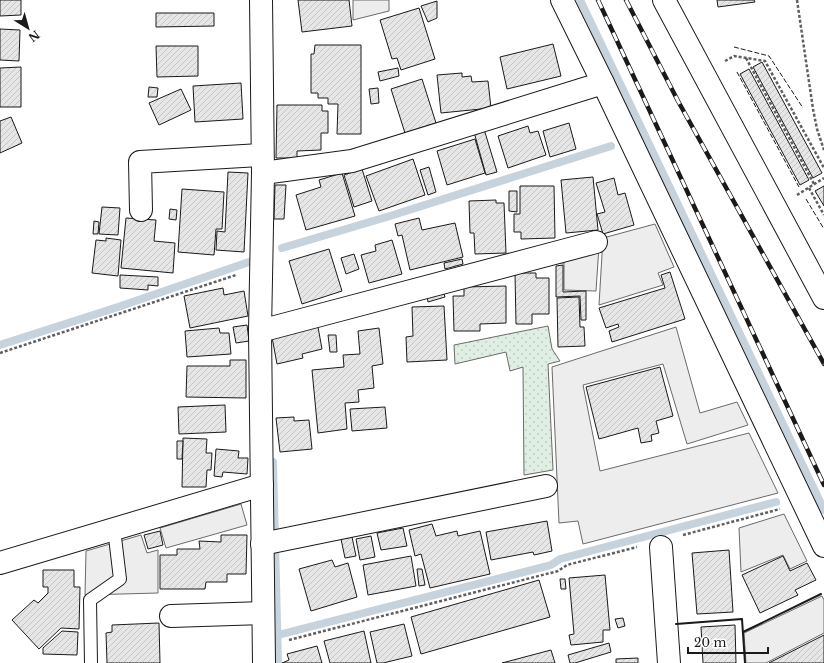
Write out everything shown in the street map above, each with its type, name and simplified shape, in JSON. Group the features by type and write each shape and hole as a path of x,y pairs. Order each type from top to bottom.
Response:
{"street":[{"path":"261,0 263,164 260,331 262,485 271,542 263,613 264,663"},
{"path":"562,0 824,546"},
{"path":"664,0 824,298"},
{"path":"141,210 140,162 263,164 352,162 603,83"},
{"path":"260,331 596,242"},
{"path":"0,563 262,485"},
{"path":"271,542 546,486"},
{"path":"661,544 669,663"},
{"path":"171,616 263,613"}],"lane":[{"path":"91,663 90,600 120,579 114,529"}],"path":[{"path":"798,0 813,109 817,129 824,150"},
{"path":"724,62 734,56 765,61 824,168"},
{"path":"746,58 814,184"},
{"path":"796,195 824,178"},
{"path":"808,188 824,215"},
{"path":"0,353 261,267"},
{"path":"284,641 558,571 567,565 661,544 803,503"}],"green space":[{"path":"548,326 552,349 560,361 548,364 553,470 524,475 523,367 510,371 506,352 455,364 454,345"}],"shaded area":[{"path":"353,0 389,0 389,11 353,20"},
{"path":"655,224 674,267 658,273 663,285 599,305 603,238"},
{"path":"599,246 596,291 564,290 564,263 554,263"},
{"path":"676,327 700,413 737,402 748,425 687,444 663,364 583,385 600,471 749,433 778,493 583,544 578,521 559,523 552,367"},
{"path":"241,504 247,525 166,548 160,528"},
{"path":"784,514 807,561 790,569 783,555 741,572 739,528"},
{"path":"141,535 147,553 158,550 158,593 85,595 86,551"},
{"path":"822,596 824,600 824,633 766,663 746,663 744,633"}],"building":[{"path":"0,0 21,0 21,15 0,16"},
{"path":"298,0 349,0 352,26 302,32"},
{"path":"717,0 754,0 755,2 718,7"},
{"path":"437,1 437,18 428,22 421,6"},
{"path":"419,8 435,59 401,70 397,58 392,59 380,20"},
{"path":"156,13 214,13 214,26 156,27"},
{"path":"0,29 20,30 19,61 0,60"},
{"path":"553,44 561,76 507,89 500,57"},
{"path":"315,45 361,45 361,134 337,134 338,104 328,104 328,98 318,98 318,93 311,93 311,54 314,54"},
{"path":"156,46 198,46 198,76 157,77"},
{"path":"762,62 822,173 813,178 753,67"},
{"path":"21,67 21,107 0,107 0,68"},
{"path":"398,68 399,76 380,81 378,72"},
{"path":"749,69 809,180 800,185 740,74"},
{"path":"462,73 462,77 471,76 472,82 488,81 491,108 441,113 437,75"},
{"path":"422,79 436,123 405,133 391,89"},
{"path":"241,83 243,119 195,122 193,86"},
{"path":"149,87 158,88 157,97 148,97"},
{"path":"378,88 379,103 371,104 369,89"},
{"path":"181,89 191,110 159,125 149,103"},
{"path":"277,105 322,105 322,111 328,111 328,133 321,133 321,150 297,151 297,158 276,158"},
{"path":"11,117 22,143 0,153 0,121"},
{"path":"569,123 576,149 550,157 543,131"},
{"path":"528,126 530,133 538,131 546,155 508,168 498,136"},
{"path":"484,129 497,172 486,175 474,132"},
{"path":"475,139 485,173 447,185 437,151"},
{"path":"413,159 425,195 379,211 366,176"},
{"path":"429,167 436,192 428,195 420,170"},
{"path":"362,169 372,201 354,207 344,175"},
{"path":"228,172 248,173 244,252 216,250 217,231 225,232"},
{"path":"342,173 355,216 306,230 296,195 321,187 319,180"},
{"path":"593,177 598,230 566,233 561,180"},
{"path":"614,178 618,195 625,193 634,225 603,234 597,214 605,212 596,183"},
{"path":"275,185 286,185 284,219 274,219"},
{"path":"520,186 554,186 555,238 521,239 521,232 514,232 514,214 520,214"},
{"path":"824,186 824,206 815,191"},
{"path":"182,189 224,192 222,229 216,229 214,255 178,252"},
{"path":"509,191 517,191 517,212 509,211"},
{"path":"496,200 496,203 504,203 506,253 475,254 474,233 470,233 469,201"},
{"path":"102,207 120,208 118,235 99,234"},
{"path":"170,209 177,210 176,220 169,219"},
{"path":"126,218 156,220 154,241 175,243 173,273 121,268"},
{"path":"419,218 422,230 455,223 463,257 410,270 402,235 398,236 395,224"},
{"path":"94,221 99,222 98,234 93,234"},
{"path":"106,238 121,240 118,276 92,273 96,240 106,241"},
{"path":"392,240 402,274 369,283 361,255 376,251 375,245"},
{"path":"329,249 342,291 302,304 289,261"},
{"path":"354,254 359,269 346,274 341,258"},
{"path":"462,259 463,264 445,269 444,263"},
{"path":"563,265 563,292 586,291 586,320 581,320 580,296 556,297 556,266"},
{"path":"670,272 685,319 612,342 609,331 619,327 618,324 606,328 599,308 665,288 661,275"},
{"path":"515,273 536,273 536,278 549,278 549,314 532,314 532,324 516,324"},
{"path":"120,275 158,277 158,286 148,285 148,290 120,288"},
{"path":"506,286 506,323 480,324 480,331 454,331 453,296 464,296 464,287"},
{"path":"223,288 224,295 244,291 248,316 190,328 184,296"},
{"path":"443,291 445,297 428,302 427,296"},
{"path":"579,297 580,327 584,327 585,346 558,347 557,298"},
{"path":"444,306 447,360 407,362 406,337 413,336 412,307"},
{"path":"247,325 249,341 236,343 233,327"},
{"path":"318,327 322,349 302,354 303,358 277,364 272,337"},
{"path":"219,328 220,333 229,333 231,354 187,357 185,331"},
{"path":"379,328 383,364 372,366 374,388 358,390 359,402 345,403 347,429 318,433 312,370 344,367 343,355 360,354 358,331"},
{"path":"328,335 336,335 337,352 330,352"},
{"path":"230,360 246,360 246,398 186,397 187,366 230,366"},
{"path":"660,367 673,416 656,421 659,433 651,435 652,441 641,443 638,428 599,439 586,387"},
{"path":"225,405 226,432 179,434 178,407"},
{"path":"385,407 387,428 352,431 350,409"},
{"path":"294,417 294,421 309,420 312,449 280,452 276,418"},
{"path":"183,438 207,439 206,453 212,453 211,470 207,470 206,487 182,487"},
{"path":"177,441 183,441 182,459 177,459"},
{"path":"216,449 239,451 238,458 248,458 247,474 223,472 222,477 214,476"},
{"path":"547,521 552,551 534,555 533,552 491,560 486,532"},
{"path":"432,524 436,536 457,531 458,536 480,531 490,574 430,588 421,554 415,556 409,530"},
{"path":"403,528 407,546 381,550 377,533"},
{"path":"160,531 163,545 148,549 144,535"},
{"path":"221,535 247,535 246,574 227,574 227,582 206,582 205,589 160,589 160,555 177,555 177,549 200,549 199,541 221,542"},
{"path":"371,536 375,557 360,560 356,539"},
{"path":"352,537 356,556 345,558 341,539"},
{"path":"729,550 733,612 697,614 692,553"},
{"path":"411,556 416,586 368,595 363,565"},
{"path":"783,556 790,571 807,563 816,580 795,590 798,595 760,613 742,575"},
{"path":"332,560 335,567 348,563 357,597 311,611 299,569"},
{"path":"417,569 422,569 425,585 419,586"},
{"path":"43,570 74,570 74,587 80,587 79,629 61,628 39,649 12,620 34,600 38,603 48,593 48,587 43,587"},
{"path":"605,575 610,630 603,630 603,642 571,645 569,635 574,634 569,578"},
{"path":"560,579 565,579 566,589 561,589"},
{"path":"539,580 550,617 421,654 411,617"},
{"path":"623,618 625,626 618,628 615,619"},
{"path":"159,623 160,663 107,663 106,633 112,632 112,625"},
{"path":"404,624 412,656 377,663 370,632"},
{"path":"735,625 736,663 703,663 701,627"},
{"path":"62,631 78,632 77,655 43,654 43,648"},
{"path":"364,631 371,663 330,663 324,641"},
{"path":"824,635 824,663 769,663"},
{"path":"609,643 611,652 575,663 570,663 568,655"},
{"path":"317,646 322,663 282,663 289,660 287,654"},
{"path":"551,650 555,663 502,663"},
{"path":"638,658 638,663 616,663 616,659"}],"waterway":[{"path":"580,0 824,510"},
{"path":"282,248 390,216 611,146"},
{"path":"0,345 118,307 249,262"},
{"path":"273,462 278,663"},
{"path":"278,635 551,565 560,559 776,502"}],"railway":[{"path":"598,0 824,485"},
{"path":"626,0 678,101 824,364"}],"fence":[{"path":"734,47 769,56 803,108"},
{"path":"737,72 799,187"},
{"path":"806,199 824,229"}],"wall":[{"path":"743,632 821,594"},
{"path":"676,624 742,619 745,663"}]}
